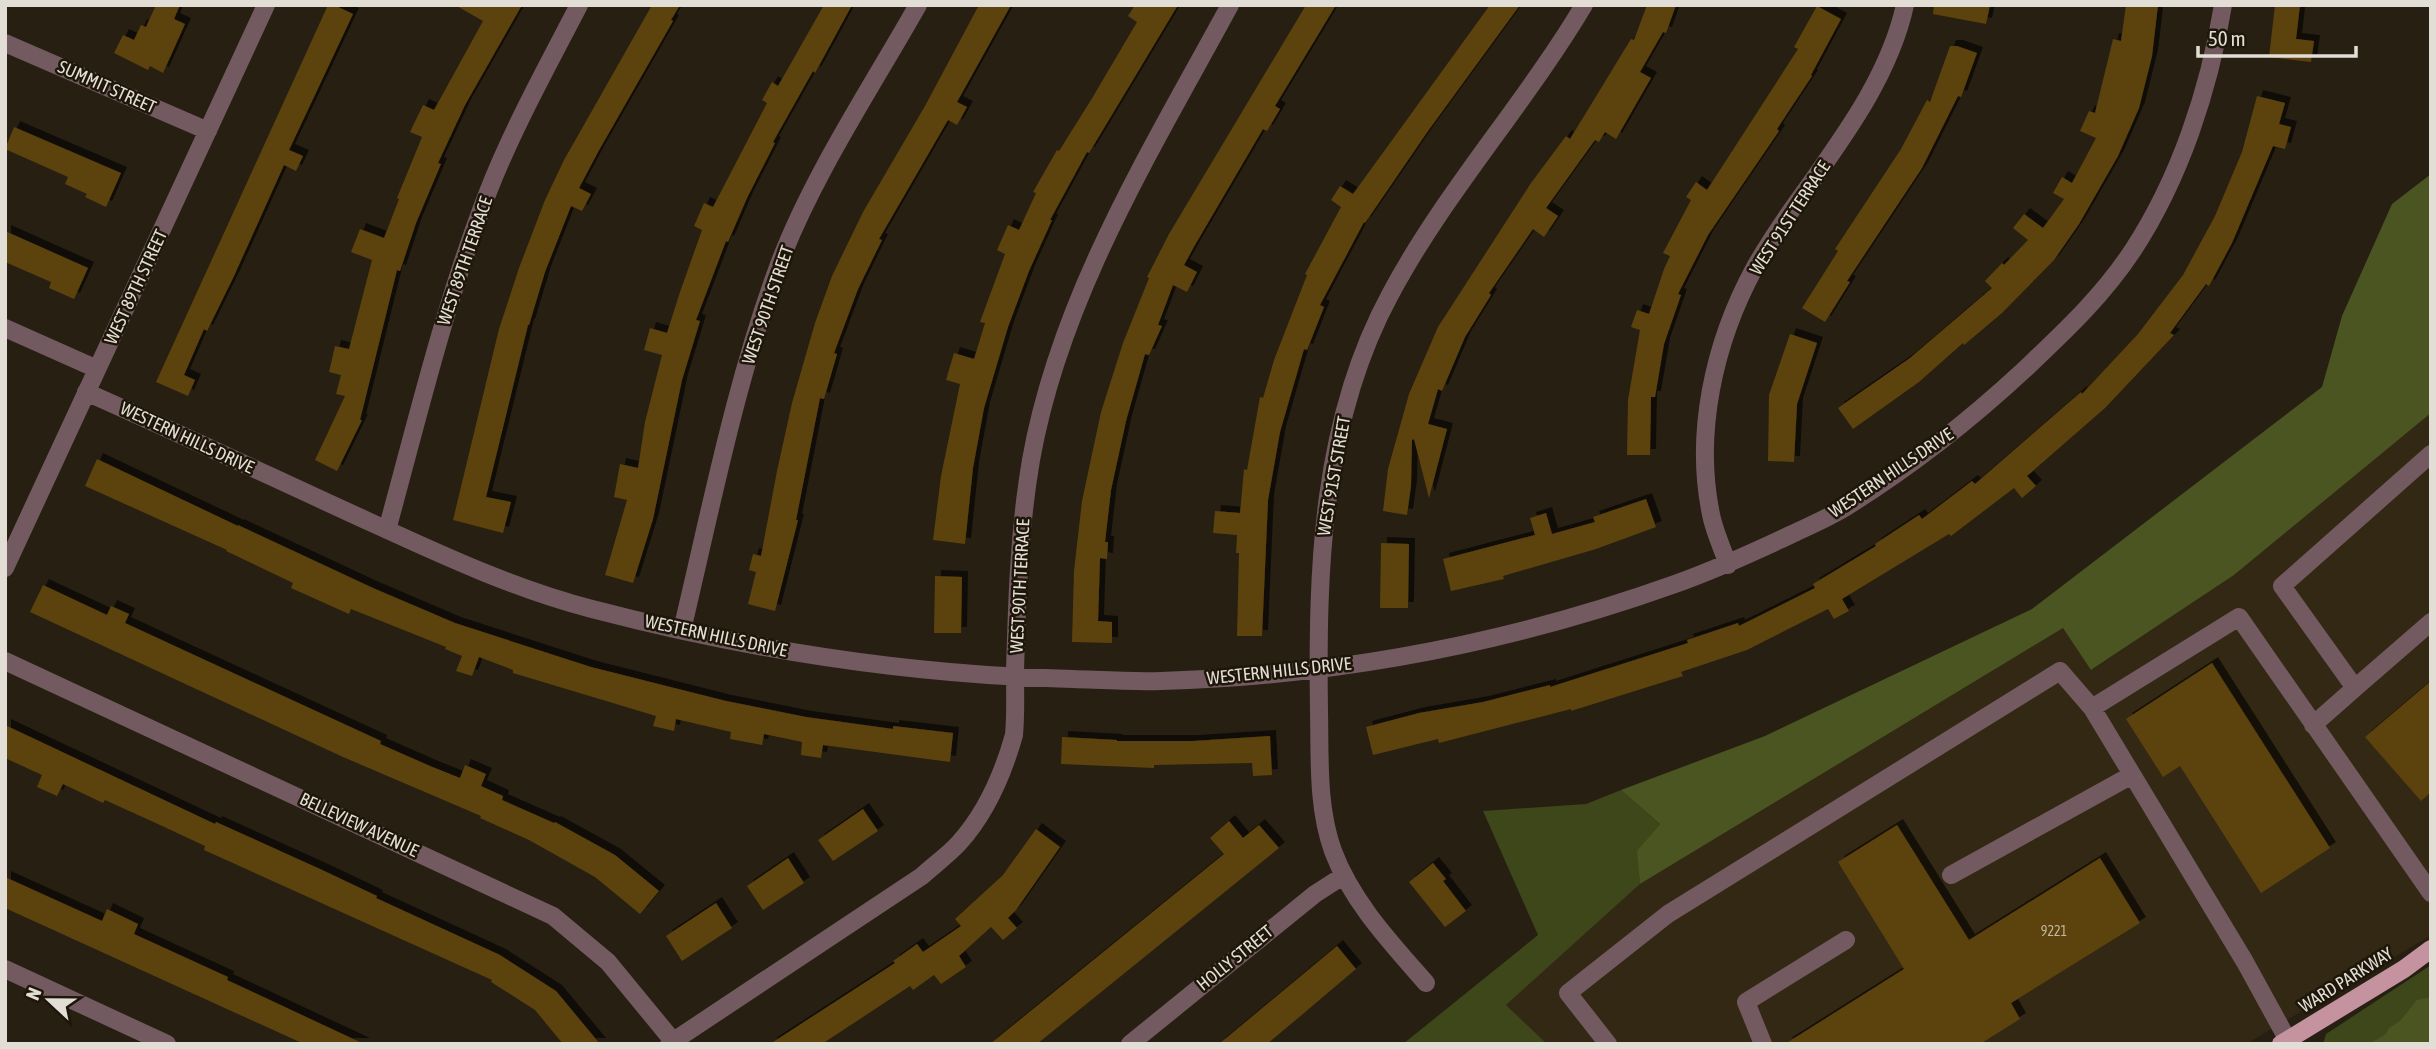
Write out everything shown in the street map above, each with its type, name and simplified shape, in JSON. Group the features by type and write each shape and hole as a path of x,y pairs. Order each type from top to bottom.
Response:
{"main road":[{"name":"WARD PARKWAY","path":"2286,1043 2431,949"}],"street":[{"name":"WEST 89TH STREET","path":"5,568 266,5"},
{"name":"WEST 89TH TERRACE","path":"387,530 450,301 488,192 527,103 579,5"},
{"name":"WEST 90TH STREET","path":"682,630 739,388 779,265 821,175 918,5"},
{"name":"WEST 90TH TERRACE","path":"671,1043 922,876 959,843 987,804 1005,767 1014,735 1022,527 1031,458 1048,389 1069,324 1116,215 1230,5"},
{"name":"WEST 91ST STREET","path":"1426,983 1384,935 1343,876 1325,822 1321,789 1318,621 1324,520 1340,432 1368,340 1413,254 1559,48 1584,5"},
{"name":"WEST 91ST TERRACE","path":"1728,565 1713,521 1705,471 1707,412 1718,360 1735,309 1754,269 1778,229 1851,127 1885,62 1905,5"},
{"name":"WESTERN HILLS DRIVE","path":"86,392 507,582 586,608 769,648 868,664 1015,678 1160,681 1319,670 1476,643 1617,605 1728,565 1840,511 1909,465 1985,406 2093,305 2133,249 2156,210 2192,128 2209,74 2222,5"},
{"name":"SUMMIT STREET","path":"5,43 208,131"},
{"path":"5,328 97,369"},
{"path":"2355,688 2283,586 2431,454"},
{"path":"2091,708 2239,617 2431,893"},
{"path":"2314,724 2431,622"},
{"name":"BELLEVIEW AVENUE","path":"5,661 553,916 608,962 671,1043"},
{"path":"1608,1044 1568,993 1668,914 2060,671 2091,708 2132,775 2245,962 2286,1043"},
{"path":"1951,875 2132,775"},
{"name":"HOLLY STREET","path":"1130,1044 1315,894 1343,876"},
{"path":"1763,1044 1745,1002 1846,940"},
{"path":"5,969 167,1044"}],"shaded area":[{"path":"2431,413 2431,935 2425,939 2246,1044 1547,1044 1506,1005 1640,884 2063,628 2092,670 2234,575"}],"green space":[{"path":"2431,174 2431,413 2234,575 2091,670 2063,628 1640,884 1637,851 1660,824 1621,790 1765,736 2032,609 2322,387 2342,316 2392,204"},
{"path":"1621,790 1660,824 1638,851 1640,884 1506,1005 1547,1044 1403,1044 1538,935 1483,811 1586,804"},
{"path":"2431,965 2431,1044 2323,1044 2326,1034"},
{"path":"2431,997 2431,1044 2369,1044 2386,1034 2417,1000"}],"building":[{"path":"156,5 180,5 174,19 185,24 163,73 150,66 148,70 114,53 123,35 134,40 141,25 146,27"},
{"path":"328,5 353,14 289,150 303,156 296,171 284,165 234,276 207,331 204,329 184,375 195,380 188,396 156,382"},
{"path":"455,5 522,5 465,105 438,163 441,164 416,223 400,271 397,270 362,420 337,471 315,460 345,396 336,394 341,375 329,372 335,346 349,349 372,260 351,252 360,229 384,238 422,137 410,132 423,105 434,110 483,21"},
{"path":"652,5 680,5 579,188 591,194 582,211 571,206 528,325 486,497 511,502 503,533 453,520 499,329 545,200 564,160"},
{"path":"824,5 852,5 773,142 775,143 728,242 726,241 696,320 700,321 682,380 653,519 633,583 605,575 627,500 614,497 620,464 638,468 645,422 662,355 644,350 650,328 667,333 702,230 694,226 704,203 713,207 767,103 762,100 772,82 778,86"},
{"path":"979,5 1011,5 957,102 967,107 957,125 948,120 879,239 882,240 858,289 834,353 837,354 824,399 820,398 798,520 775,611 748,604 756,572 749,570 753,554 761,556 792,403 832,276 863,212 925,106"},
{"path":"1135,5 1178,5 1089,153 1087,152 1050,220 1029,271 1008,327 984,408 973,468 965,544 933,540 941,476 960,384 946,380 954,353 974,359 985,323 980,322 1005,254 997,250 1008,225 1019,230 1036,193 1033,192 1137,22 1128,16"},
{"path":"1306,5 1336,5 1275,106 1280,109 1267,131 1263,129 1184,265 1197,272 1187,292 1173,285 1158,325 1162,326 1149,355 1145,354 1126,421 1111,490 1105,542 1108,542 1107,559 1100,558 1098,621 1112,622 1112,643 1072,642 1074,571 1082,501 1101,412 1123,343 1149,278 1147,277 1169,234"},
{"path":"1490,5 1520,5 1364,222 1320,305 1324,307 1307,350 1304,349 1280,432 1268,500 1262,636 1237,636 1237,535 1213,533 1215,511 1240,513 1244,469 1247,470 1260,397 1263,398 1274,360 1307,275 1305,274 1341,207 1331,200 1340,186 1353,194"},
{"path":"1647,5 1676,5 1666,33 1663,32 1640,72 1651,78 1616,139 1605,132 1599,142 1595,140 1546,208 1558,216 1544,237 1533,229 1489,293 1491,295 1465,337 1442,391 1438,389 1428,424 1447,429 1429,498 1414,439 1407,515 1383,511 1388,469 1409,394 1438,327 1531,183 1566,136 1570,139 1631,39 1634,40"},
{"path":"1934,5 1990,5 1986,24 1933,14"},
{"path":"2126,5 2158,5 2152,56 2139,108 2118,156 2079,224 2054,260 2002,313 1919,382 1853,429 1838,408 1910,358 1992,288 1985,281 2028,240 2013,228 2024,214 2043,228 2064,199 2053,193 2062,177 2072,183 2096,138 2080,131 2089,111 2095,113 2113,39 2121,41"},
{"path":"2275,5 2300,5 2296,39 2314,41 2311,62 2269,57"},
{"path":"1817,6 1841,19 1812,76 1777,129 1779,131 1708,235 1678,294 1681,295 1664,344 1655,397 1651,397 1650,455 1627,455 1628,400 1640,330 1631,327 1637,310 1649,314 1670,256 1663,253 1691,200 1686,197 1696,182 1707,190 1798,49 1794,47"},
{"path":"1950,46 1977,53 1961,97 1958,96 1922,168 1847,281 1850,282 1825,322 1802,308 1838,251 1835,249 1901,149 1927,100 1930,102"},
{"path":"2257,96 2285,103 2279,124 2291,127 2285,149 2273,146 2232,243 2209,286 2206,284 2170,333 2174,335 2105,408 2027,476 2036,486 2022,498 2014,488 1951,536 1949,534 1842,599 1849,611 1834,619 1828,609 1747,650 1681,672 1683,676 1571,711 1439,743 1438,739 1373,755 1366,727 1419,713 1550,687 1688,643 1687,640 1738,623 1739,626 1815,588 1813,584 1876,546 1875,544 1919,515 1922,519 1972,481 1975,484 2081,392 2082,394 2138,334 2183,275 2215,216 2242,152"},
{"path":"14,127 121,173 106,207 65,184 68,177 5,149"},
{"path":"5,231 88,268 74,299 49,288 51,282 5,262"},
{"path":"1790,334 1817,343 1797,404 1794,462 1768,461 1769,395"},
{"path":"97,459 373,588 455,623 591,667 726,701 806,717 893,729 893,726 953,733 950,762 823,745 821,758 801,755 802,742 764,734 762,745 730,739 731,732 676,719 674,731 653,726 656,716 513,673 513,670 479,657 472,676 456,671 462,656 445,649 446,647 351,609 349,614 291,588 293,583 227,550 85,486"},
{"path":"1646,499 1656,527 1596,549 1503,576 1504,579 1451,591 1443,559 1535,535 1530,518 1546,513 1552,534 1595,522 1593,517"},
{"path":"1381,543 1409,544 1408,608 1380,608"},
{"path":"935,576 962,577 961,633 934,633"},
{"path":"43,585 107,615 111,606 129,614 125,623 430,766 460,778 465,765 486,774 481,786 503,796 502,800 555,822 615,855 659,891 640,914 595,877 529,840 480,818 481,816 343,757 30,612"},
{"path":"2212,663 2330,848 2261,893 2180,766 2163,777 2126,719"},
{"path":"2431,681 2431,792 2421,801 2365,737"},
{"path":"5,725 215,824 216,822 320,869 500,955 556,991 600,1044 563,1044 535,1010 491,982 492,980 204,850 205,846 160,825 63,784 57,796 37,787 42,775 5,758"},
{"path":"1270,736 1272,775 1253,776 1252,763 1154,765 1154,768 1061,764 1062,737 1117,741 1193,741"},
{"path":"863,809 878,831 833,861 818,840"},
{"path":"1229,821 1243,838 1259,825 1279,848 1037,1044 990,1044 1224,854 1210,838"},
{"path":"1897,825 1969,940 2100,858 2140,923 2011,1003 2020,1019 1980,1044 1785,1044 1904,969 1838,862"},
{"path":"1036,829 1060,847 1008,918 1017,928 1003,940 991,927 959,956 966,967 941,984 934,975 913,990 910,986 822,1044 770,1044 895,963 893,961 917,944 923,952 961,926 955,919 1003,875"},
{"path":"788,858 804,883 763,910 747,886"},
{"path":"1433,863 1466,911 1445,927 1409,882"},
{"path":"5,877 102,921 107,909 138,924 134,934 364,1044 304,1044 5,908"},
{"path":"716,903 732,928 682,961 666,936"},
{"path":"1337,946 1356,969 1267,1044 1219,1044"}]}
